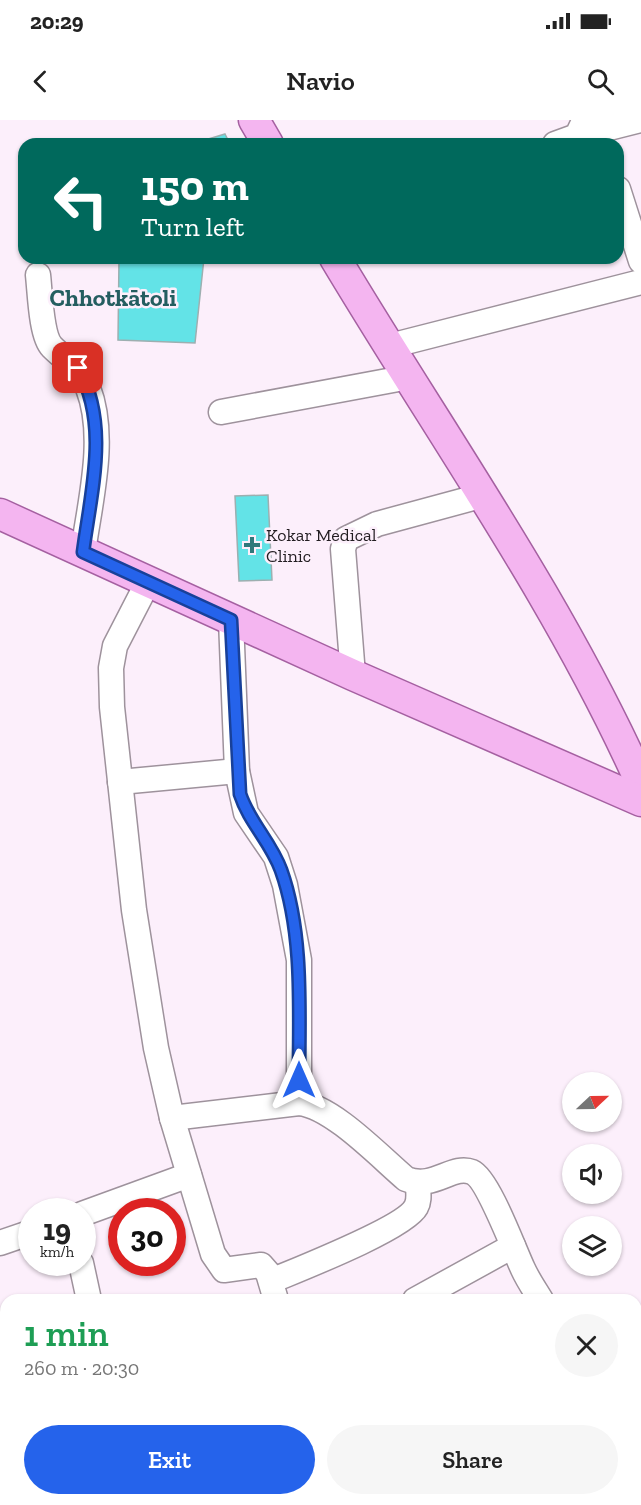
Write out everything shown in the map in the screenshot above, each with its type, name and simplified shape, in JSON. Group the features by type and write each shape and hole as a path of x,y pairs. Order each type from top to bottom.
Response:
{"main road":[{"path":"254,120 264,138"},
{"path":"339,264 484,495 609,713 641,783"},
{"path":"0,513 353,675 641,801"}],"street":[{"path":"584,135 640,120"},
{"path":"624,208 641,261"},
{"path":"38,275 46,335 51,346 78,368 87,385 96,419 94,466 83,552"},
{"path":"390,346 641,282"},
{"path":"220,412 409,377"},
{"path":"353,675 343,549 346,539 377,524 484,495"},
{"path":"148,582 115,646 111,668 112,706 134,909 156,1048 172,1118 218,1263 224,1270 261,1265 273,1291 408,1216 419,1200 418,1184"},
{"path":"231,620 237,771 246,813 276,857 285,885 298,960 299,1103"},
{"path":"120,783 237,771"},
{"path":"172,1118 299,1103 311,1104 331,1117 406,1179 418,1184 458,1171 471,1171 478,1176 492,1200 538,1294"},
{"path":"96,1209 189,1175"},
{"path":"0,1244 18,1237"},
{"path":"426,1294 513,1246"},
{"path":"84,1276 88,1294"}],"building":[{"path":"225,134 227,138 212,138"},
{"path":"119,264 203,264 195,343 118,340"},
{"path":"268,495 272,580 239,581 235,496"}],"place":[{"name":"Kokar Medical Clinic","path":"252,545"}],"district":[{"name":"Chhotkātoli","path":"113,298"}],"route":[{"path":"78,368 94,404 96,419 94,466 83,552 231,620 237,771 240,794 246,813 276,857 281,869 298,960 299,1080"}]}
